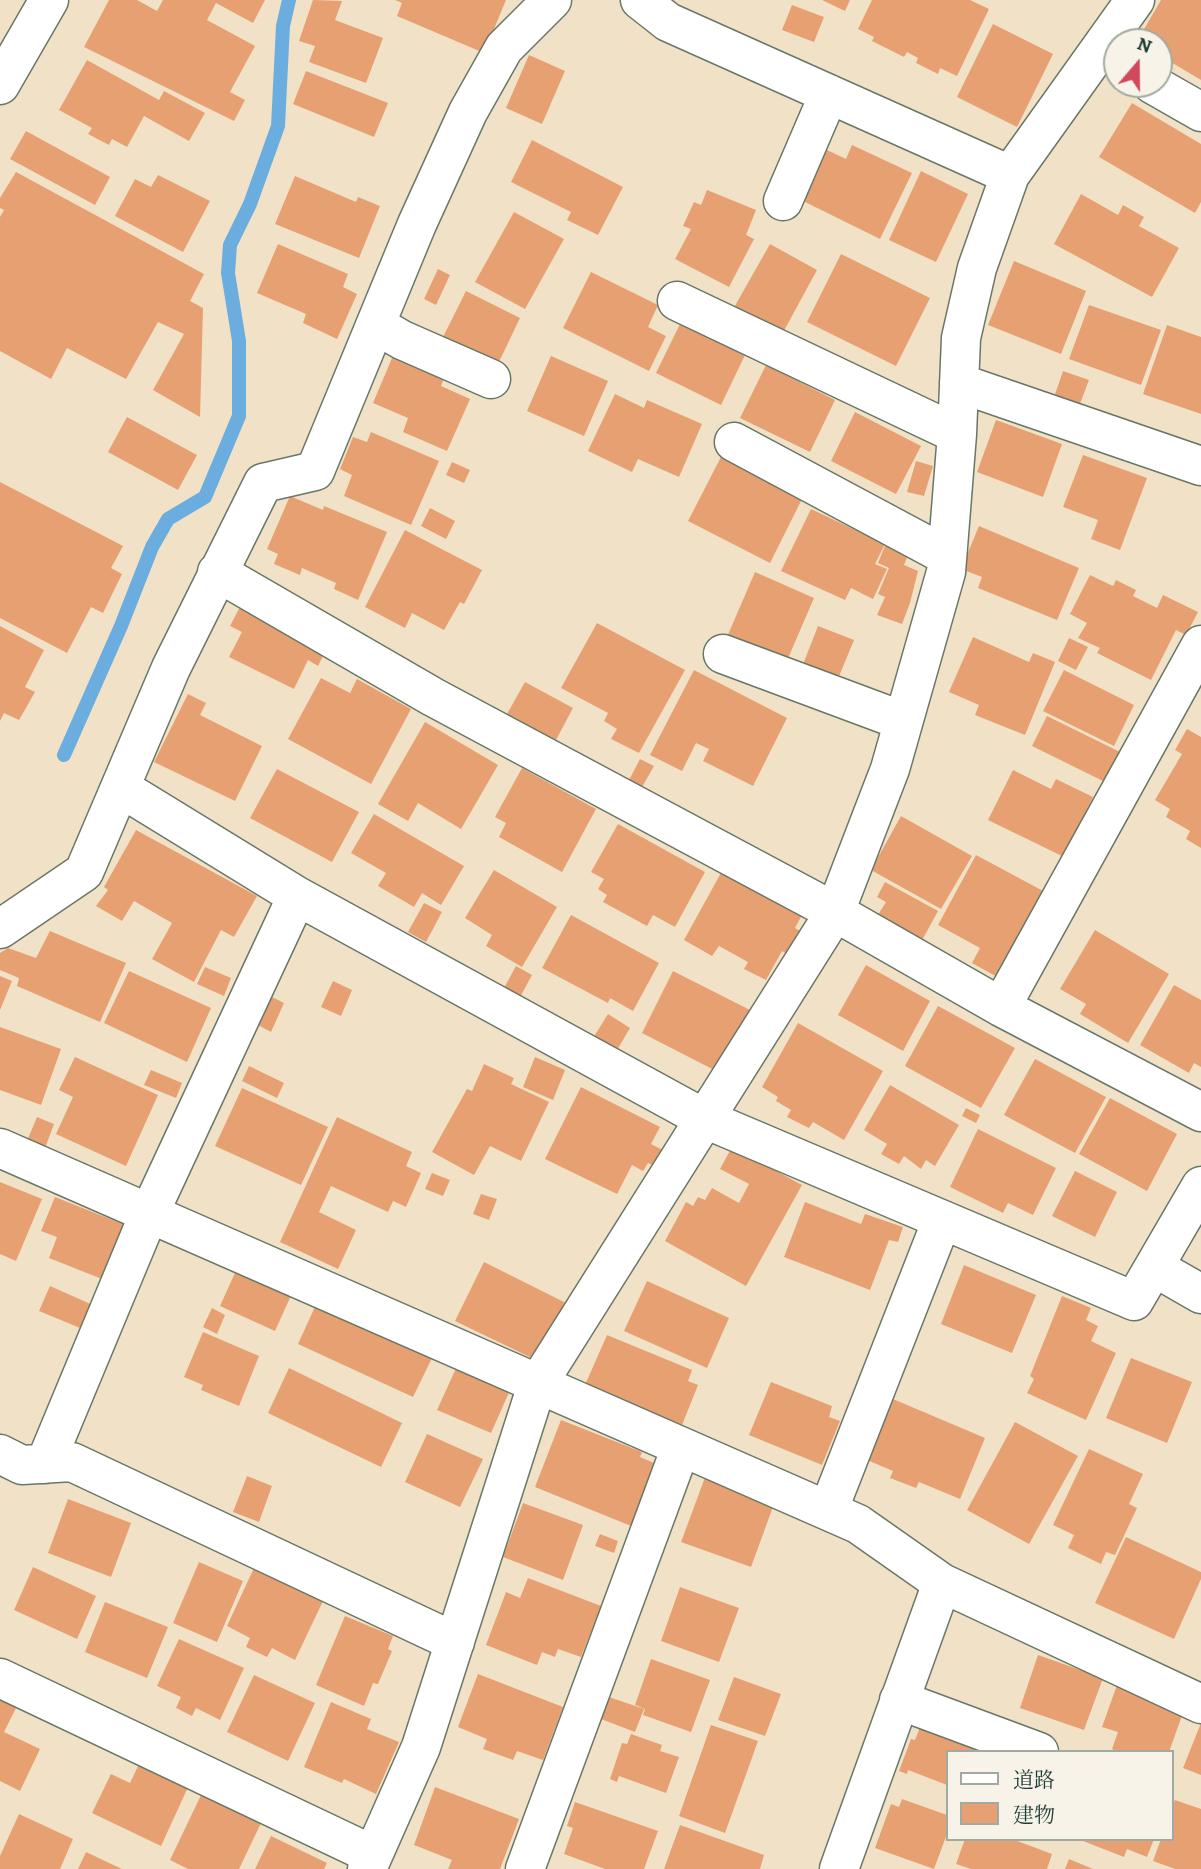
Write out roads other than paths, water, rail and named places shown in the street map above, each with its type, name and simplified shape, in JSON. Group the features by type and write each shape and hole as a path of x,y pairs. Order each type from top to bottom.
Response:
{"main road":[{"path":"0,85 49,0"},
{"path":"0,929 84,872 171,668 263,483 315,471 468,112 504,48 552,0"},
{"path":"640,0 668,22 1010,175"},
{"path":"1121,28 1135,0"},
{"path":"0,1678 370,1862 421,1747 537,1385 835,912 890,769 946,572 957,434 961,338 976,268 1010,175 1103,63"},
{"path":"783,201 830,94"},
{"path":"1173,96 1201,112"},
{"path":"677,301 957,434"},
{"path":"376,325 402,340 491,379"},
{"path":"959,383 1201,466"},
{"path":"734,442 947,556"},
{"path":"217,572 446,704 835,912 1001,1007 1201,1112"},
{"path":"1001,1007 1201,645"},
{"path":"723,654 904,721"},
{"path":"121,788 297,896 705,1119 1134,1301 1201,1186"},
{"path":"45,1464 149,1214 297,896"},
{"path":"0,1148 858,1524 942,1583 1201,1704"},
{"path":"828,1511 942,1220"},
{"path":"1154,1267 1201,1294"},
{"path":"525,1869 681,1447"},
{"path":"0,1454 22,1465 72,1462 455,1642"},
{"path":"839,1869 942,1583"},
{"path":"899,1700 1034,1750"}],"waterway":[{"path":"64,755 121,626 152,547 168,519 205,497 239,416 239,341 228,273 230,245 250,204 278,126 283,26 289,0"}]}
